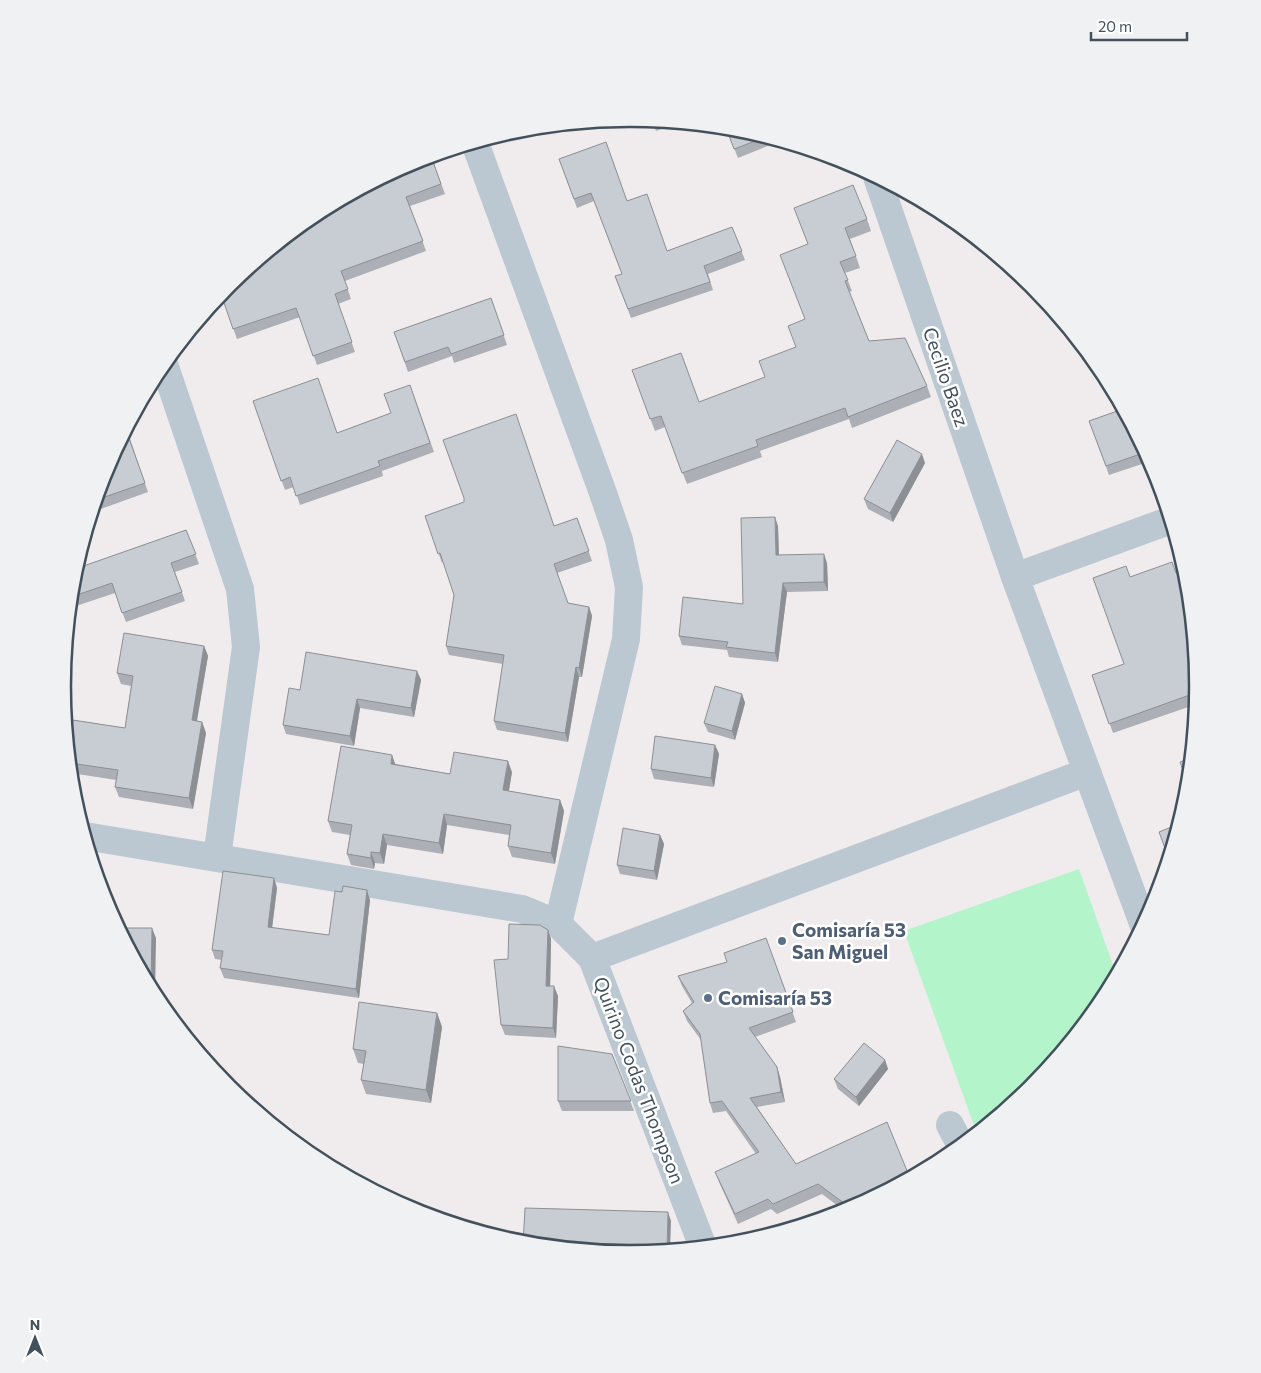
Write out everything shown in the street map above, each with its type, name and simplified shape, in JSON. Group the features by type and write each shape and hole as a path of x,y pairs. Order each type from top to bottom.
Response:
{"street":[{"path":"92,837 522,909 558,924 626,639 629,587 604,493 477,149"},
{"name":"Cecilio Baez","path":"880,186 1015,577 1140,916"},
{"path":"167,374 240,590 246,647 217,857"},
{"path":"1015,577 1165,522"},
{"path":"592,958 1087,772"},
{"name":"Quirino Codas Thompson","path":"558,924 592,958 701,1241"}],"green space":[{"path":"1079,869 1114,968 1074,1027 1051,1055 1026,1082 975,1127 904,931"}],"building":[{"path":"729,136 754,141 734,149"},
{"path":"606,142 627,201 647,194 667,251 732,227 742,251 704,266 710,282 628,309 615,276 622,274 591,193 574,199 559,159"},
{"path":"434,163 441,184 406,197 423,241 341,271 348,289 335,294 352,342 313,356 296,308 233,329 224,303 262,266 290,243 351,202 383,185"},
{"path":"853,185 867,219 845,228 856,256 840,262 848,280 845,281 869,341 905,338 927,386 848,417 845,408 756,440 758,446 682,473 661,416 650,419 632,370 681,353 699,402 765,377 759,361 796,347 788,326 805,319 780,255 808,244 794,208"},
{"path":"491,298 504,335 451,354 448,347 405,362 394,332"},
{"path":"318,378 337,433 391,413 384,394 410,385 430,443 378,461 380,466 296,496 290,477 281,481 253,401"},
{"path":"1117,411 1139,454 1106,466 1089,421"},
{"path":"516,414 554,526 577,518 589,551 554,564 568,603 589,607 579,668 576,667 565,733 494,721 504,655 446,646 454,595 425,516 464,502 443,440"},
{"path":"129,439 145,483 105,497"},
{"path":"897,440 922,454 890,513 864,499"},
{"path":"775,517 776,555 824,554 824,582 783,583 775,653 726,647 728,642 679,636 683,597 743,604 741,518"},
{"path":"186,530 196,554 171,563 182,592 122,613 112,583 79,594 85,566"},
{"path":"1172,562 1176,573 1178,572 1189,650 1190,695 1109,724 1092,675 1124,664 1093,578 1126,566 1130,577"},
{"path":"124,633 204,646 192,720 202,722 189,798 115,787 118,770 77,764 72,720 125,728 133,676 117,673"},
{"path":"306,652 417,671 411,708 357,699 350,736 283,725 289,688 300,690"},
{"path":"715,686 742,694 732,731 704,723"},
{"path":"655,736 715,745 711,778 651,769"},
{"path":"341,746 392,755 391,764 450,774 454,752 508,761 503,790 560,800 551,853 508,846 511,825 444,814 439,843 383,834 380,853 371,852 371,858 347,854 352,825 328,821"},
{"path":"1185,760 1183,771 1180,762"},
{"path":"1172,827 1165,849 1159,832"},
{"path":"623,828 660,835 654,871 617,865"},
{"path":"223,871 274,878 268,927 329,935 335,891 342,892 343,886 367,890 356,989 220,968 223,951 212,950"},
{"path":"509,924 540,925 548,930 546,986 554,986 553,1028 501,1025 494,960 508,959"},
{"path":"126,928 152,928 151,974"},
{"path":"766,938 793,1012 749,1028 777,1067 781,1092 750,1098 796,1164 887,1122 908,1172 844,1203 818,1184 773,1204 768,1199 735,1214 715,1172 759,1152 722,1101 710,1103 700,1034 683,1011 694,1002 678,976 727,962 724,953"},
{"path":"359,1002 437,1013 426,1090 361,1080 366,1051 353,1049"},
{"path":"864,1043 885,1060 856,1097 834,1079"},
{"path":"558,1046 612,1054 631,1101 558,1101"},
{"path":"525,1208 668,1212 667,1245 594,1245 523,1235"}],"place":[{"name":"Comisaría 53 San Miguel","path":"782,941"},
{"name":"Comisaría 53","path":"708,998"}]}
